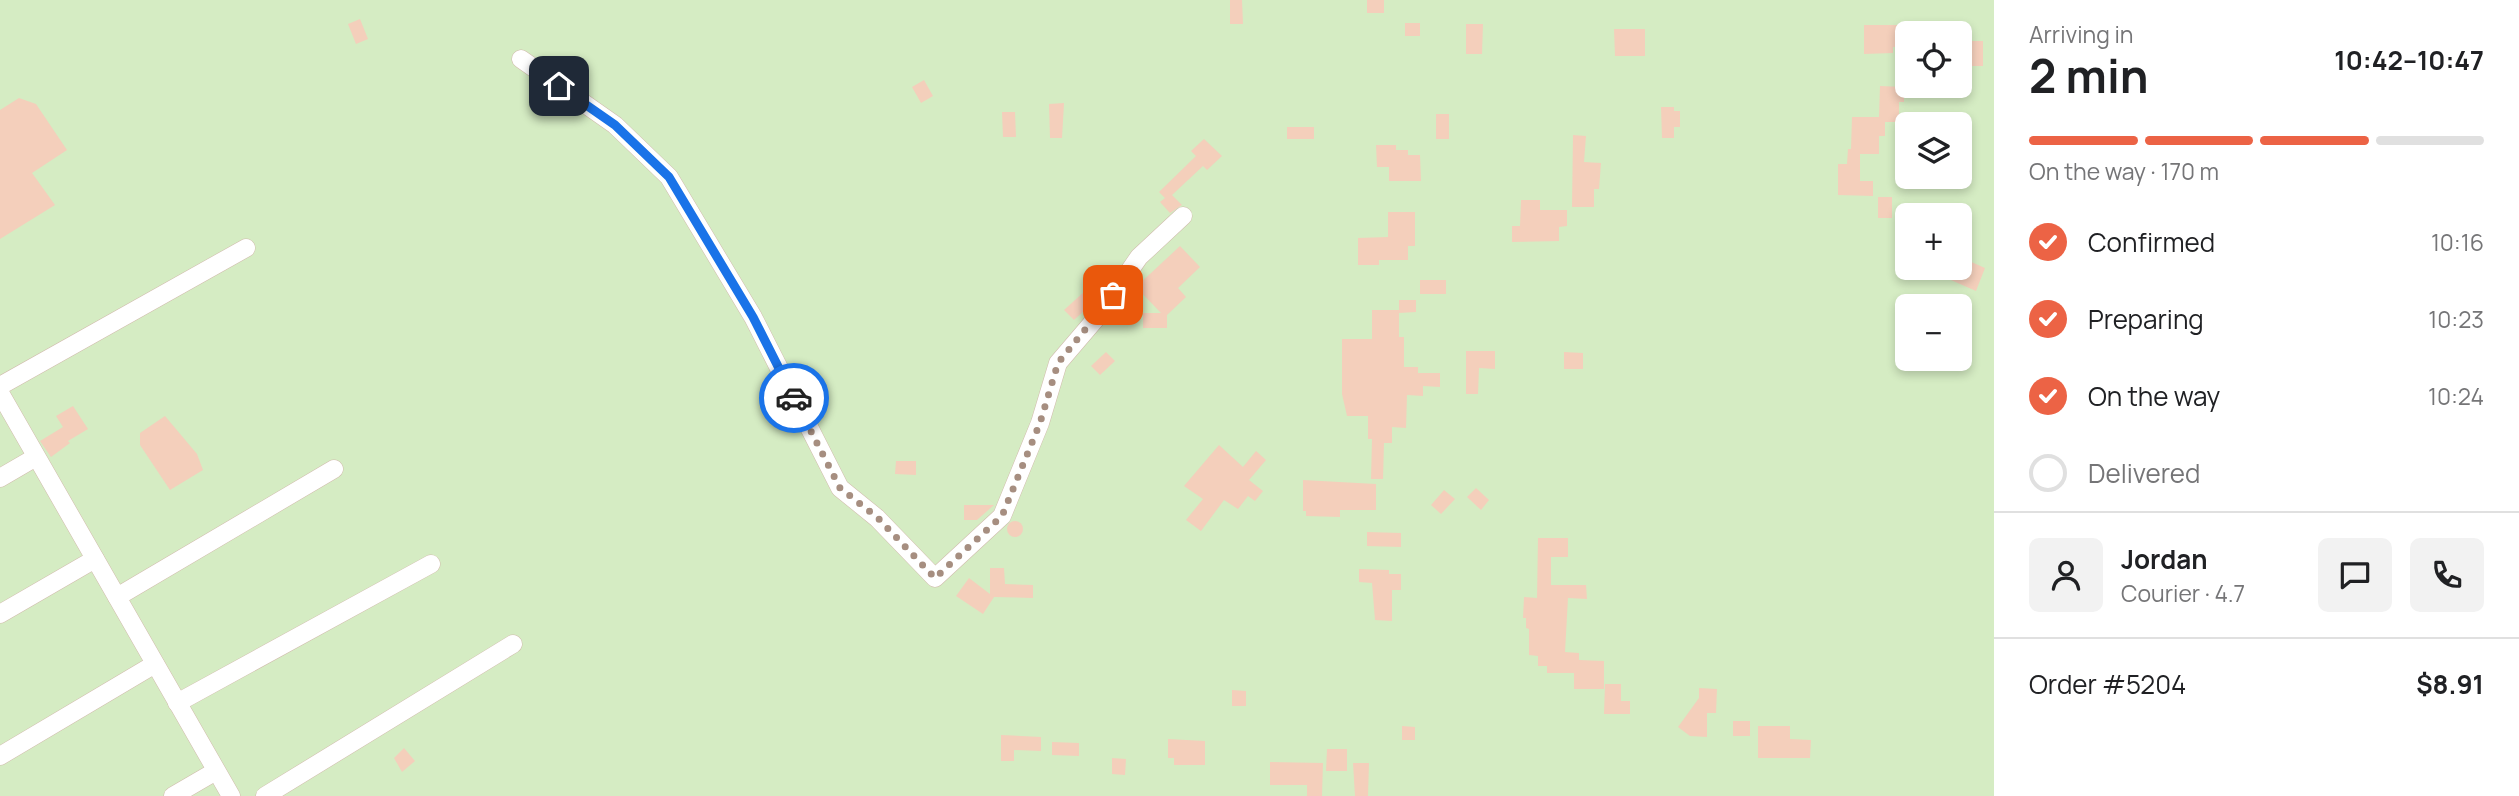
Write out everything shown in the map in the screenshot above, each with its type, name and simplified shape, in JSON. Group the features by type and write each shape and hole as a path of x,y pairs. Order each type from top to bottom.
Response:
{"street":[{"path":"522,59 615,125 669,177 753,317 840,488 877,517 935,578 1002,516 1040,423 1058,363 1099,315 1139,257 1183,216"},
{"path":"0,386 246,247"},
{"path":"0,393 231,796"},
{"path":"0,478 36,457"},
{"path":"117,597 334,468"},
{"path":"0,614 95,559"},
{"path":"177,702 431,564"},
{"path":"265,796 513,643"},
{"path":"0,756 155,664"},
{"path":"173,796 216,771"}],"green space":[{"path":"0,0 1994,0 1994,796 0,796"}],"building":[{"path":"1230,0 1242,0 1243,24 1230,24"},
{"path":"1367,0 1384,0 1384,13 1367,13"},
{"path":"360,19 368,39 356,44 348,24"},
{"path":"1405,23 1420,23 1420,36 1405,36"},
{"path":"1466,24 1483,24 1482,54 1466,54"},
{"path":"1864,25 1895,25 1893,53 1864,54"},
{"path":"1614,29 1645,29 1645,56 1615,56"},
{"path":"1972,41 1983,41 1983,66 1972,66"},
{"path":"924,80 933,96 921,103 912,87"},
{"path":"1880,86 1895,87 1895,98 1904,98 1904,102 1899,102 1895,122 1885,122 1885,136 1879,136 1879,154 1860,154 1860,181 1873,181 1873,196 1838,195 1838,164 1847,164 1848,149 1851,149 1852,117 1879,117"},
{"path":"19,98 36,104 67,150 32,173 55,205 0,239 0,110"},
{"path":"1064,103 1062,138 1050,138 1049,104"},
{"path":"1661,107 1674,107 1674,111 1680,111 1680,127 1674,127 1674,138 1662,138"},
{"path":"1002,112 1015,112 1016,137 1003,137"},
{"path":"1436,114 1449,114 1449,139 1436,139"},
{"path":"1287,127 1314,127 1314,139 1287,139"},
{"path":"1573,135 1586,136 1584,162 1601,163 1599,189 1594,189 1594,207 1572,207"},
{"path":"1204,139 1222,156 1207,170 1203,166 1172,195 1182,205 1170,213 1160,202 1165,198 1159,192 1196,156 1191,151"},
{"path":"1376,145 1396,145 1396,150 1408,150 1408,155 1420,155 1421,181 1389,181 1389,167 1377,167"},
{"path":"1878,197 1892,197 1892,218 1878,218"},
{"path":"1521,200 1540,200 1540,210 1567,210 1567,226 1559,227 1559,241 1512,242 1512,226 1520,226"},
{"path":"1388,212 1415,212 1415,246 1408,246 1408,260 1379,260 1379,265 1358,265 1358,238 1388,237"},
{"path":"1180,246 1200,267 1178,288 1186,297 1167,315 1167,328 1143,328 1143,313 1161,313 1136,287"},
{"path":"1972,262 1985,268 1976,291 1951,280 1972,280"},
{"path":"1420,280 1446,280 1446,294 1420,294"},
{"path":"1085,291 1095,301 1074,320 1064,310"},
{"path":"1399,300 1416,300 1416,312 1399,313"},
{"path":"1372,310 1399,310 1399,337 1404,337 1404,367 1418,367 1418,373 1440,373 1440,387 1423,386 1423,396 1407,395 1406,428 1392,427 1392,443 1384,443 1383,479 1371,479 1372,439 1368,439 1368,416 1347,416 1342,394 1342,339 1372,339"},
{"path":"1466,351 1495,351 1495,369 1479,368 1478,394 1466,394"},
{"path":"1106,352 1115,361 1100,375 1091,366"},
{"path":"1564,352 1583,353 1583,369 1564,369"},
{"path":"73,406 88,429 68,441 70,443 51,457 40,441 63,427 56,416"},
{"path":"165,416 197,454 203,470 170,490 140,445 140,433"},
{"path":"1219,445 1243,467 1256,451 1266,460 1249,480 1263,491 1255,501 1248,496 1238,509 1224,500 1201,531 1186,520 1203,499 1184,486"},
{"path":"896,461 916,461 916,475 895,474"},
{"path":"1303,480 1376,484 1376,510 1340,510 1340,517 1306,516 1306,511 1303,511"},
{"path":"1476,488 1489,500 1481,510 1467,497"},
{"path":"1444,490 1455,499 1441,514 1431,505"},
{"path":"964,505 994,505 977,520 964,520"},
{"path":"1015,521 1023,529 1015,537 1007,529"},
{"path":"1367,532 1401,533 1401,547 1367,546"},
{"path":"1538,538 1568,538 1568,557 1551,557 1551,585 1586,585 1587,599 1568,598 1565,652 1579,653 1579,660 1604,661 1604,689 1574,689 1574,673 1547,673 1547,666 1538,666 1538,656 1529,655 1529,629 1526,628 1526,618 1523,618 1524,597 1537,598"},
{"path":"990,568 1004,568 1005,584 1033,585 1033,598 994,597 983,614 956,596 969,578 990,594"},
{"path":"1359,569 1389,570 1389,574 1401,574 1401,590 1392,590 1392,621 1375,620 1372,583 1359,582"},
{"path":"1605,684 1621,684 1621,701 1630,701 1630,714 1604,714"},
{"path":"1699,688 1717,689 1716,713 1707,713 1707,737 1690,736 1678,727 1699,698"},
{"path":"1232,690 1246,691 1246,706 1232,706"},
{"path":"1733,721 1750,721 1750,736 1733,736"},
{"path":"1402,726 1415,727 1415,740 1402,740"},
{"path":"1758,726 1790,726 1790,739 1811,740 1810,758 1758,758"},
{"path":"1001,735 1041,737 1041,751 1014,750 1014,761 1001,761"},
{"path":"1168,739 1205,741 1205,765 1174,765 1174,758 1168,758"},
{"path":"1052,742 1079,743 1079,756 1052,755"},
{"path":"404,748 415,761 402,772 394,758"},
{"path":"1327,749 1347,749 1347,771 1326,771"},
{"path":"1112,758 1126,759 1125,775 1112,774"},
{"path":"1270,762 1323,763 1322,796 1307,796 1307,785 1270,785"},
{"path":"1353,763 1369,763 1368,796 1355,796"}],"way so far":[{"path":"794,398 840,488 877,517 935,578 1002,516 1040,423 1058,363 1113,295"}],"route":[{"path":"559,86 615,125 669,177 753,317 794,398"}]}
